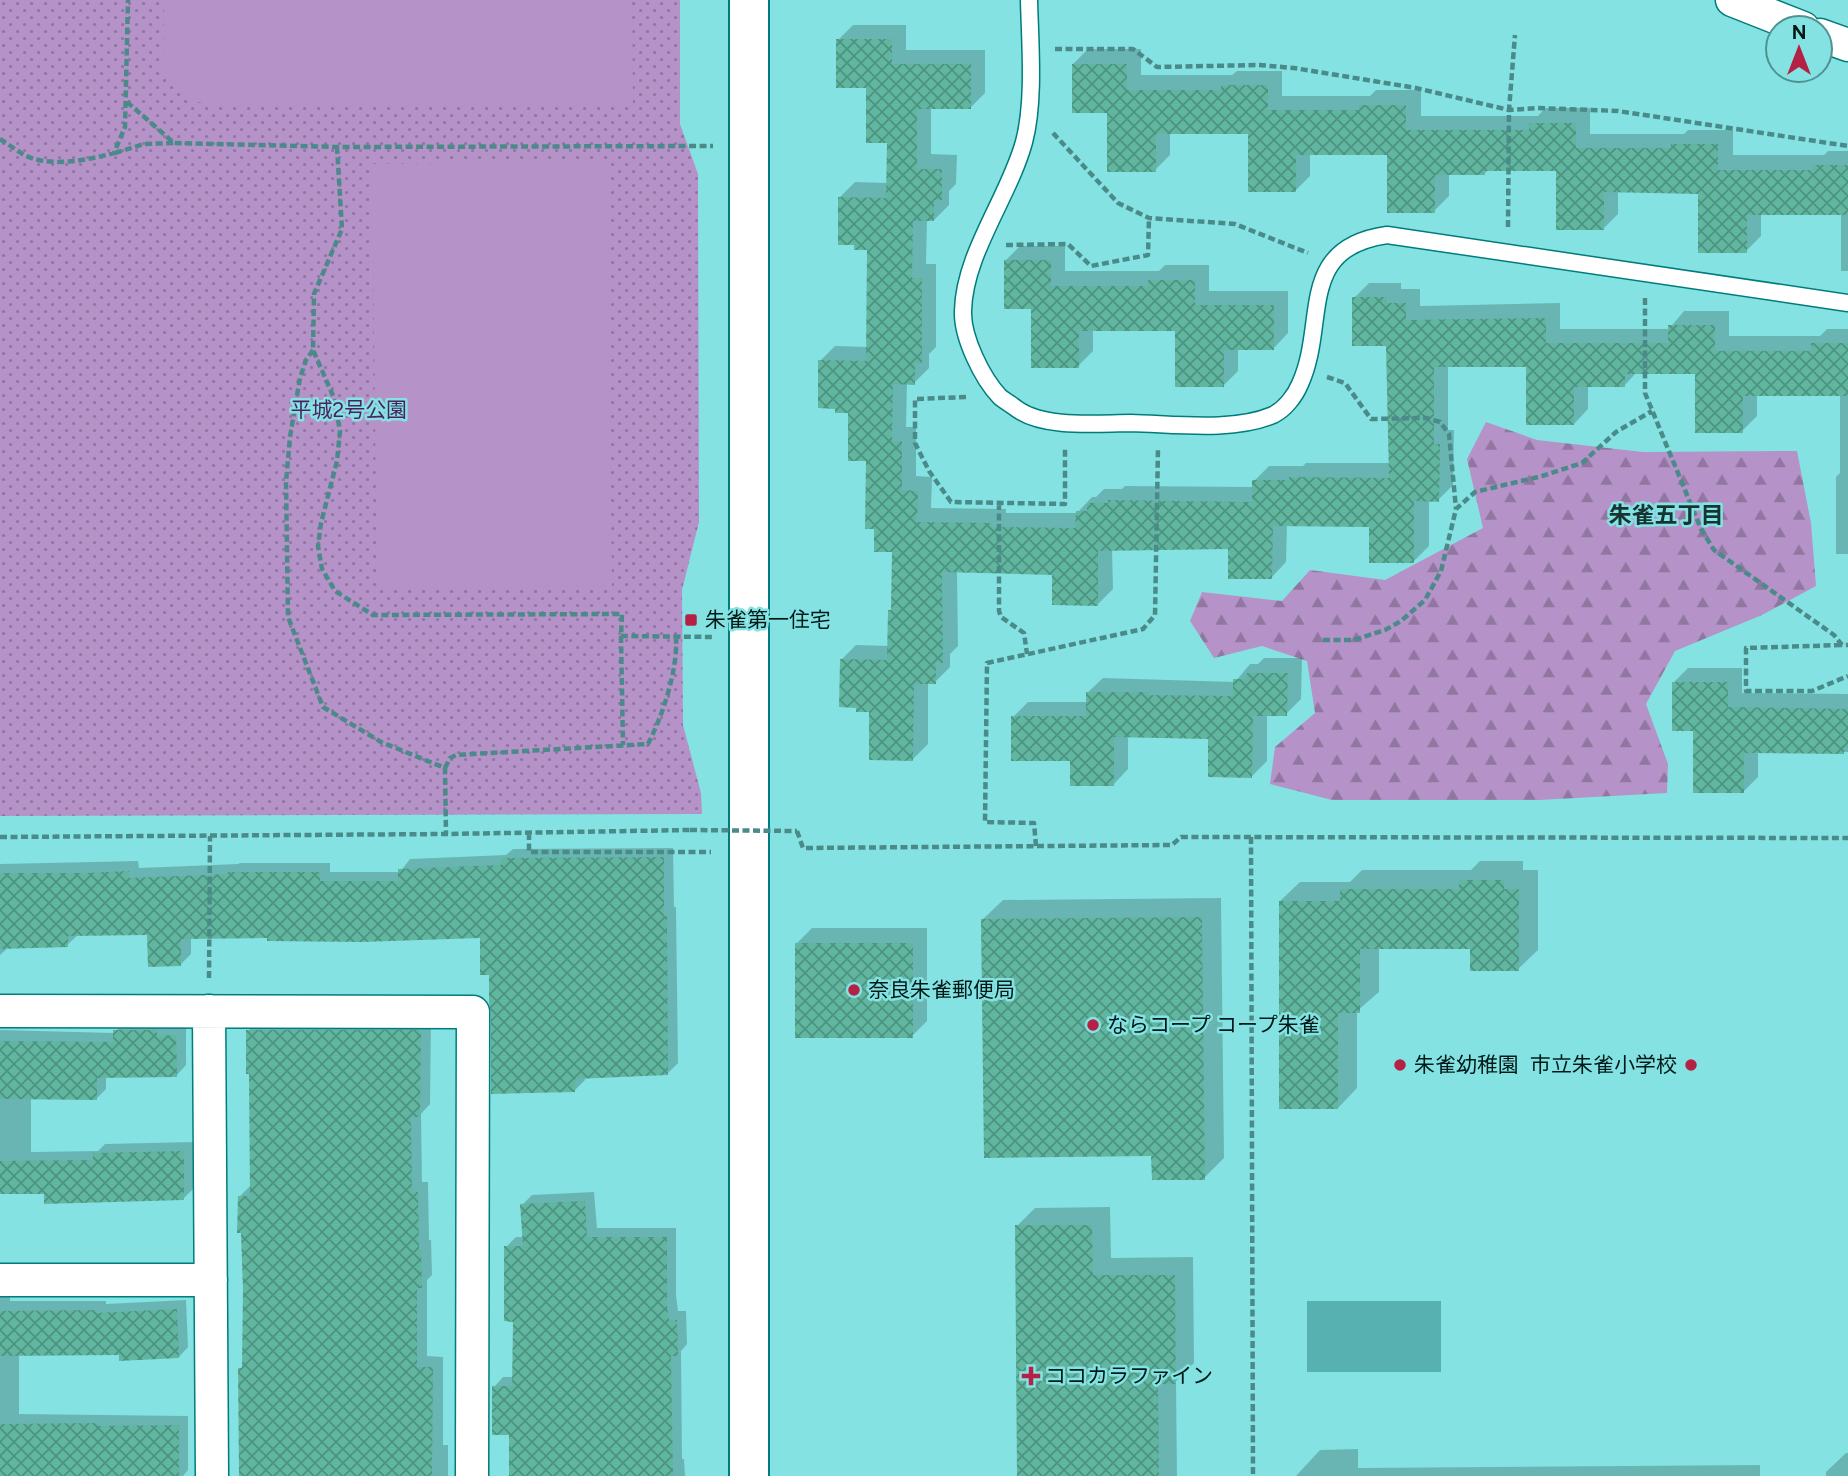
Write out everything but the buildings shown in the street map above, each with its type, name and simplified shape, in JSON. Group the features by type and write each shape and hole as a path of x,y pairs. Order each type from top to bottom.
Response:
{"street":[{"path":"749,0 749,1476"},
{"path":"1732,0 1768,14"},
{"path":"0,1011 474,1012 472,1476"},
{"path":"209,1011 212,1476"},
{"path":"0,1280 211,1280"}],"lane":[{"path":"1029,0 1030,76 1024,142 968,275 963,312 976,360 1000,396 1024,414 1056,422 1158,424 1244,424 1275,414 1294,397 1306,371 1323,276 1330,265 1348,248 1366,238 1387,235 1848,303"}],"path":[{"path":"114,153 125,127 128,0"},
{"path":"1508,253 1509,110 1515,35"},
{"path":"1030,49 1133,49 1157,67 1259,65 1294,68 1416,88 1509,110 1538,108 1618,111 1848,146"},
{"path":"127,102 174,143"},
{"path":"1026,121 1055,134 1118,203 1149,218 1236,224 1318,256 1330,265"},
{"path":"0,139 27,156 78,162 144,144 174,143 337,147 750,146"},
{"path":"337,147 342,229 314,293 313,350 334,398 340,431 337,461 318,546 323,569 335,591 373,615 622,614 624,745"},
{"path":"982,245 1068,244 1091,266 1148,255 1149,218"},
{"path":"1645,272 1645,393 1702,529 1714,550 1845,645"},
{"path":"313,350 306,360 300,378 290,437 286,482 288,617 323,707 381,742 445,768"},
{"path":"1306,371 1345,383 1371,419 1426,418 1440,422 1449,434 1456,509 1441,571 1425,600 1401,621 1385,630 1354,640 1323,640"},
{"path":"1000,396 915,399 915,443 929,471 951,502 1065,504 1065,422"},
{"path":"1456,509 1475,492 1582,463 1616,432 1652,411"},
{"path":"1036,846 1034,823 985,822 987,663 1143,629 1154,615 1158,424"},
{"path":"999,503 1000,617 1024,633 1027,654"},
{"path":"621,636 751,638"},
{"path":"446,834 445,768 450,758 456,755 648,744 655,731 677,657 676,637"},
{"path":"1845,645 1746,648 1746,691 1812,691 1848,676"},
{"path":"0,837 797,831 803,848 1172,845 1181,837 1848,838"},
{"path":"529,833 529,852 712,852"},
{"path":"209,1011 210,836"},
{"path":"1251,837 1253,1476"}],"green space":[{"name":"平城2号公園","path":"0,0 680,0 680,124 698,174 699,522 682,590 683,725 701,793 702,814 0,816"},
{"path":"164,0 632,0 633,103 204,103 189,100 163,69"},
{"path":"607,161 612,586 377,589 372,164"},
{"path":"1486,422 1537,440 1643,452 1797,451 1811,523 1816,586 1762,615 1675,651 1646,704 1668,764 1667,793 1539,800 1332,800 1270,784 1275,747 1315,713 1307,661 1262,646 1214,658 1190,621 1202,592 1282,601 1310,570 1385,580 1483,528 1467,459"}],"water":[{"path":"1307,1301 1441,1301 1441,1372 1307,1372"}],"place":[{"name":"朱雀第一住宅","path":"691,620"},
{"name":"奈良朱雀郵便局","path":"854,990"},
{"name":"ならコープ コープ朱雀","path":"1093,1025"},
{"name":"朱雀幼稚園","path":"1400,1065"},
{"name":"市立朱雀小学校","path":"1691,1065"},
{"name":"ココカラファイン","path":"1031,1376"}],"district":[{"name":"朱雀五丁目","path":"1666,515"}]}
